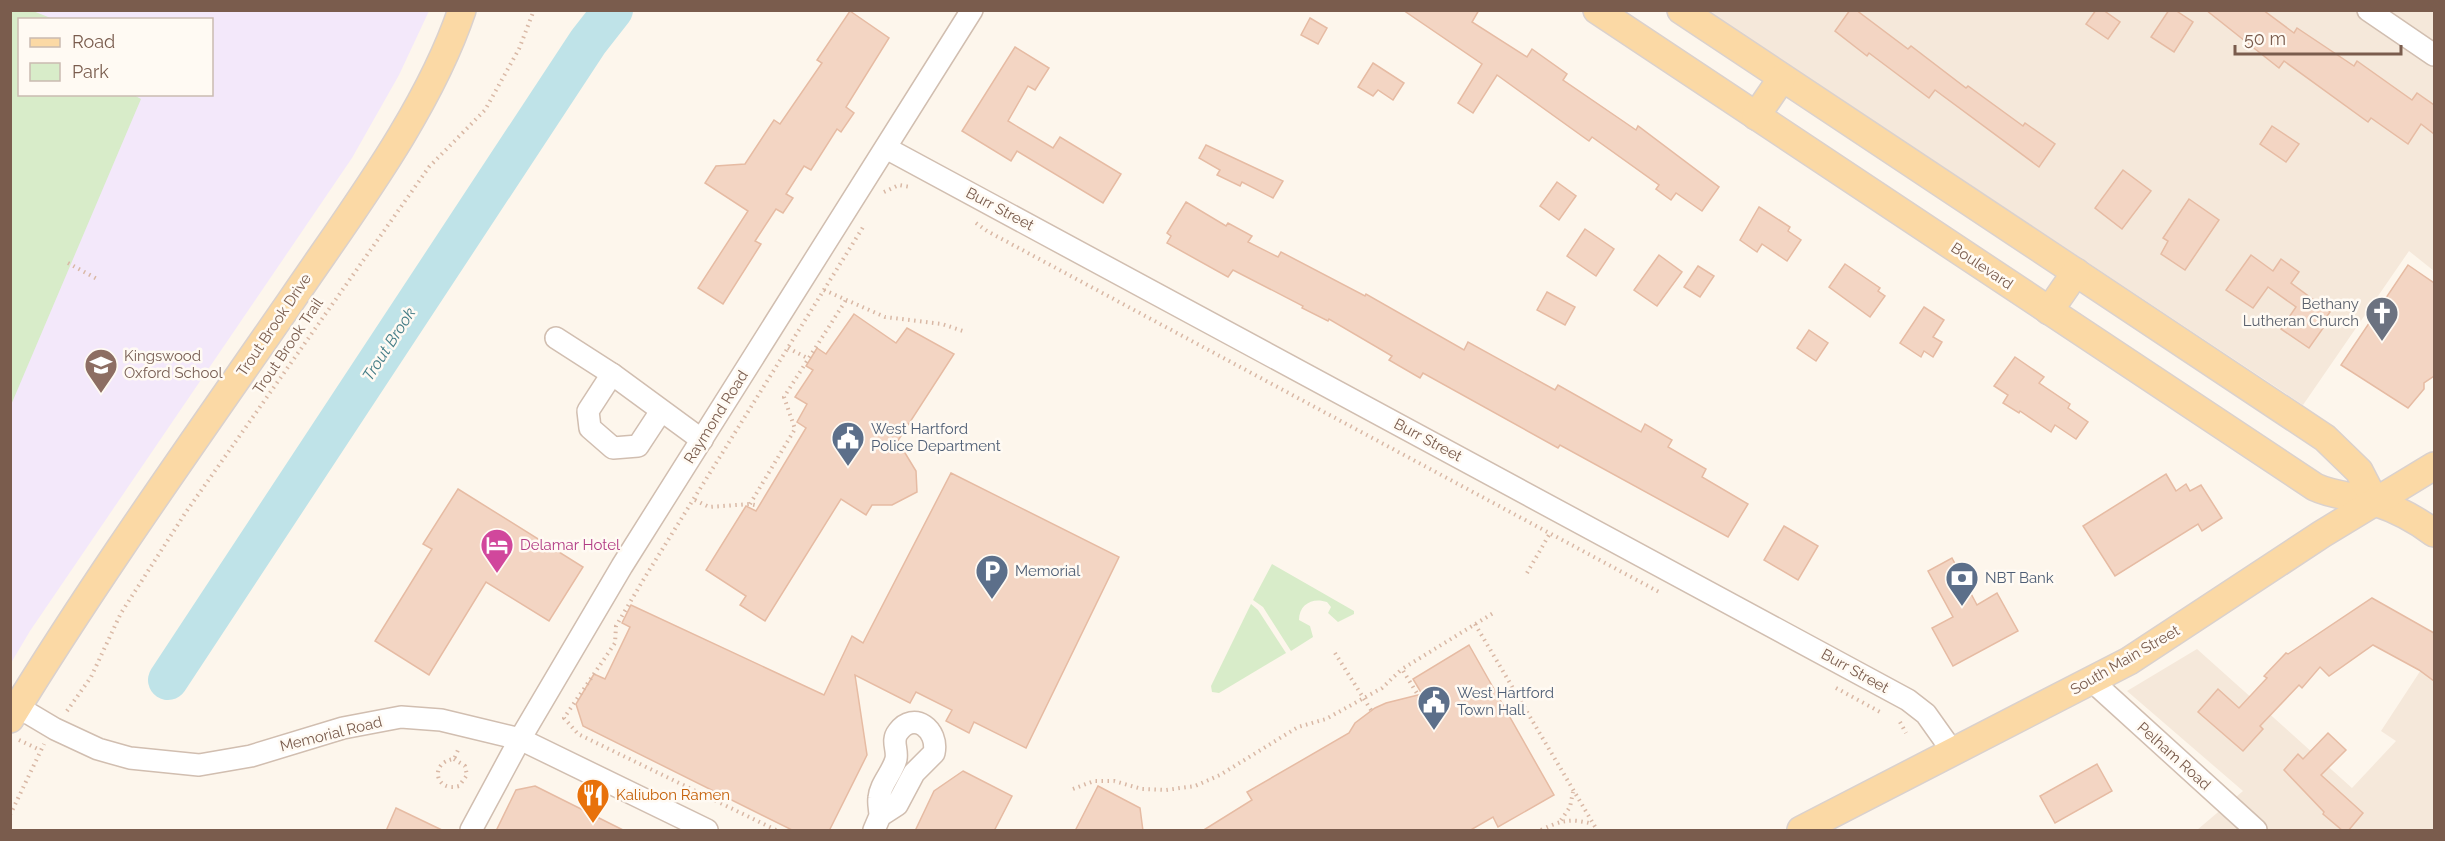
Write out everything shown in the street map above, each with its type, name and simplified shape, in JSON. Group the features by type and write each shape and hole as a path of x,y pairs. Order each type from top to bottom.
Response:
{"main road":[{"name":"Trout Brook Drive","path":"14,713 112,562 391,151 432,78 462,10"},
{"name":"Boulevard","path":"1597,10 2315,487 2328,493 2375,502 2411,518 2434,533"},
{"path":"1681,10 2325,438 2360,471 2375,502"},
{"path":"1756,116 1782,78"},
{"path":"2049,311 2076,272"},
{"name":"South Main Street","path":"1801,831 2092,681 2157,644 2322,534 2434,466"}],"street":[{"name":"Raymond Road","path":"471,831 520,740 622,566 972,10"},
{"path":"2368,10 2434,55"},
{"name":"Burr Street","path":"886,148 1908,700 1926,714 1953,752"},
{"path":"556,338 612,374 702,440"},
{"path":"612,374 588,411 590,428 614,448 638,446 661,411"},
{"name":"Pelham Road","path":"2092,681 2256,831"},
{"name":"Memorial Road","path":"14,713 98,749 130,758 199,765 251,756 343,728 401,717 441,720 520,740 707,831"}],"path":[{"name":"Trout Brook Trail","path":"73,703 97,668 122,613 186,512 429,167 485,110 519,49 534,10"},
{"path":"881,196 885,190 899,185 914,187"},
{"path":"970,219 987,231 1662,594"},
{"path":"776,831 578,734 564,718 615,643 616,626 867,220"},
{"path":"68,263 99,280"},
{"path":"824,290 885,317 942,324 963,331"},
{"path":"750,504 795,429 784,397 846,300"},
{"path":"788,348 809,358"},
{"path":"695,500 709,507 750,504 759,506"},
{"path":"1527,573 1549,535"},
{"path":"1072,789 1094,780 1114,781 1142,789 1166,790 1195,786 1220,775 1298,727 1326,718 1382,688 1402,669 1495,612"},
{"path":"1475,624 1597,831"},
{"path":"1335,653 1371,710"},
{"path":"1402,669 1426,708"},
{"path":"1834,687 1900,722 1906,733"},
{"path":"10,735 40,750 10,815"},
{"path":"453,759 465,766 467,775 465,781 459,786 449,788 441,783 439,778 441,764 453,759 458,750"},
{"path":"465,781 472,785"},
{"path":"1540,831 1560,820 1570,807 1574,790"},
{"path":"1560,820 1577,820 1593,824"}],"shaded area":[{"name":"Kingswood Oxford School","path":"11,11 429,11 399,75 352,158 30,631 11,663"},
{"path":"1708,11 2434,11 2434,271 2409,251 2303,405"},
{"path":"2197,649 2352,788 2396,741 2381,731 2434,650 2434,830 2197,830 2243,791 2127,691"}],"green space":[{"path":"11,10 33,11 50,18 18,18 18,96 136,96 141,99 11,405"},
{"path":"1272,564 1354,611 1354,614 1338,622 1328,613 1331,607 1327,602 1317,600 1308,603 1301,610 1299,620 1310,626 1313,637 1291,651 1263,607 1253,600"},
{"path":"1251,604 1258,610 1286,653 1219,693 1212,692 1211,686"}],"building":[{"path":"1403,10 1479,10 1472,22 1527,57 1532,49 1567,74 1563,80 1636,130 1638,126 1719,187 1702,211 1676,193 1671,200 1656,189 1659,185 1592,137 1589,141 1497,75 1473,113 1458,103 1482,64"},
{"path":"1850,10 1856,10 1908,49 1911,46 1966,88 1968,86 2023,126 2025,123 2055,144 2039,167 1935,90 1929,98 1869,53 1867,56 1835,31"},
{"path":"2096,10 2103,10 2120,22 2108,39 2086,24"},
{"path":"2169,10 2175,10 2193,22 2174,52 2151,37"},
{"path":"2206,10 2263,10 2294,33 2297,28 2354,66 2357,61 2412,100 2417,93 2434,105 2434,134 2421,124 2408,144 2371,118 2368,122 2284,61 2279,68"},
{"path":"850,11 889,38 846,107 854,113 841,132 837,129 811,170 804,166 786,194 793,198 783,213 776,209 755,241 761,244 723,304 698,288 748,211 705,183 716,166 745,164 774,120 780,124 822,63 817,60"},
{"path":"1310,18 1327,28 1318,44 1301,35"},
{"path":"1015,47 1049,68 1035,90 1028,86 1008,121 1053,148 1060,137 1121,174 1103,203 1017,151 1011,161 962,131"},
{"path":"1373,63 1404,83 1393,100 1378,90 1373,96 1358,87"},
{"path":"2272,126 2299,144 2286,162 2260,144"},
{"path":"1206,145 1283,181 1273,198 1242,182 1240,186 1217,175 1220,170 1199,158"},
{"path":"2123,170 2151,191 2122,229 2095,208"},
{"path":"1557,182 1576,196 1559,220 1540,206"},
{"path":"2189,199 2219,220 2185,270 2161,254 2168,241 2163,238"},
{"path":"1186,202 1226,226 1228,223 1252,236 1248,242 1278,257 1281,252 1365,296 1366,294 1464,350 1468,342 1555,390 1558,385 1641,432 1645,424 1672,440 1668,447 1706,469 1702,477 1748,504 1728,537 1560,445 1558,448 1423,373 1420,378 1389,360 1392,356 1329,319 1328,321 1302,308 1303,306 1233,270 1228,277 1167,243 1171,236 1167,233"},
{"path":"1759,207 1790,227 1788,231 1801,240 1787,261 1762,244 1757,252 1740,240"},
{"path":"1585,229 1614,249 1596,276 1567,256"},
{"path":"1659,255 1682,272 1657,306 1634,290"},
{"path":"2251,255 2273,271 2281,259 2299,272 2291,283 2330,312 2323,322 2326,324 2309,348 2281,329 2296,307 2268,287 2253,308 2226,290"},
{"path":"1845,264 1880,288 1878,291 1885,296 1870,317 1829,287"},
{"name":"Bethany Lutheran Church","path":"2408,265 2434,283 2434,376 2424,383 2424,389 2408,408 2341,365"},
{"path":"1698,266 1714,276 1700,297 1684,287"},
{"path":"1547,292 1575,307 1565,325 1537,310"},
{"path":"1924,307 1944,320 1933,337 1942,342 1933,357 1924,351 1921,357 1900,343"},
{"name":"West Hartford Police Department","path":"854,314 896,343 907,328 954,354 897,442 903,447 916,471 917,492 892,505 872,505 866,515 841,499 765,621 740,605 746,596 706,570 746,506 756,511 806,428 797,422 807,404 795,397 813,370 806,366 817,348 826,354"},
{"path":"1809,330 1828,343 1816,361 1797,348"},
{"path":"2015,357 2044,377 2039,383 2070,404 2068,408 2088,422 2076,439 2055,425 2051,432 2020,411 2019,413 2003,403 2008,395 1994,386"},
{"path":"951,473 1119,557 1026,748 974,722 969,733 946,721 952,710 916,692 910,703 855,675 867,755 829,831 794,831 583,726 576,704 594,674 605,679 630,627 622,623 631,605 824,695 852,636 863,643"},
{"path":"2166,474 2176,491 2186,484 2190,491 2201,485 2222,518 2202,531 2198,524 2115,576 2083,526"},
{"name":"Delamar Hotel","path":"458,489 583,567 549,621 486,582 429,675 375,641 432,549 423,544"},
{"path":"1784,526 1818,546 1798,580 1764,560"},
{"path":"1952,558 1977,605 1997,593 2018,631 1953,666 1932,628 1953,617 1928,571"},
{"path":"2372,598 2434,633 2434,681 2419,670 2373,645 2329,676 2320,667 2302,688 2299,685 2260,726 2263,729 2243,751 2198,712 2218,689 2239,708 2286,653 2288,654"},
{"name":"West Hartford Town Hall","path":"1469,645 1554,795 1498,827 1493,817 1469,831 1202,831 1252,800 1247,792 1349,733 1355,723 1375,708 1422,694 1413,679"},
{"path":"2328,733 2346,750 2321,775 2363,813 2348,831 2343,831 2323,814 2324,812 2284,770 2298,754 2303,759"},
{"path":"2097,764 2112,791 2055,823 2040,796"},
{"path":"963,771 1012,796 994,831 915,831 934,791"},
{"path":"535,786 625,831 496,831 516,790"},
{"path":"1098,786 1140,808 1143,831 1075,831"},
{"path":"396,808 444,831 386,831"}],"waterway":[{"name":"Trout Brook","path":"168,680 588,42 613,10"}],"place":[{"name":"Bethany Lutheran Church","path":"2382,342"},
{"name":"Kingswood Oxford School","path":"101,394"},
{"name":"West Hartford Police Department","path":"848,467"},
{"name":"Delamar Hotel","path":"497,574"},
{"name":"Memorial","path":"992,600"},
{"name":"NBT Bank","path":"1962,607"},
{"name":"West Hartford Town Hall","path":"1434,731"},
{"name":"Kaliubon Ramen","path":"593,824"}]}
